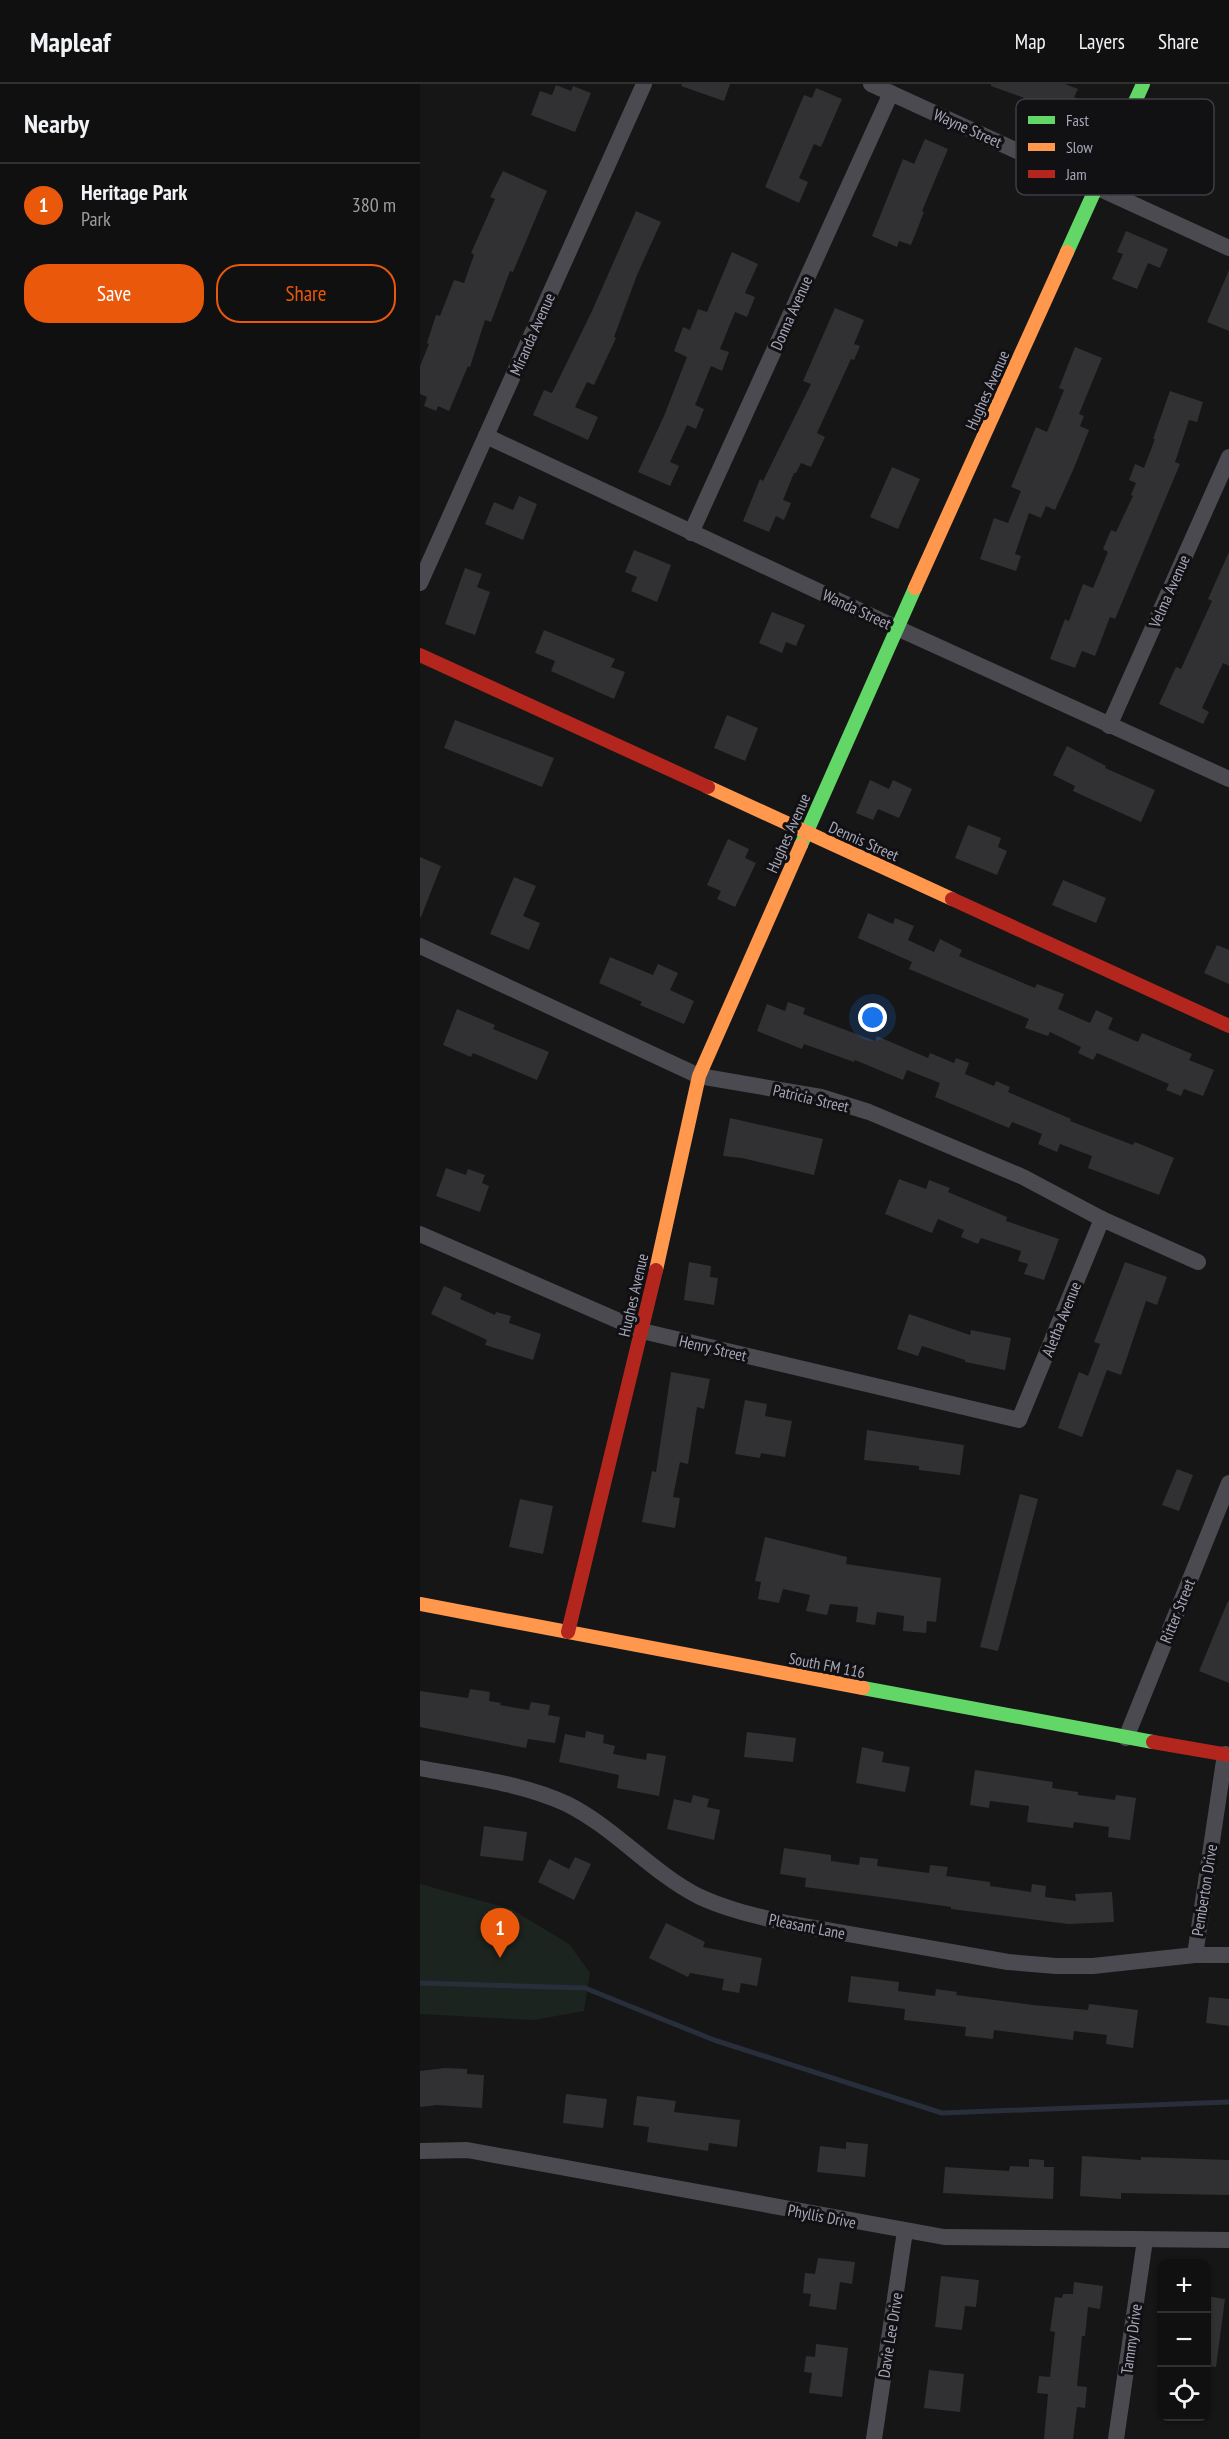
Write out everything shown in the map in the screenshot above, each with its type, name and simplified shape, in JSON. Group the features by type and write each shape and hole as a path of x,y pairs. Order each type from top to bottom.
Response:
{"street":[{"name":"Miranda Avenue","path":"420,583 644,84"},
{"name":"Wayne Street","path":"872,84 1016,150"},
{"name":"Hughes Avenue","path":"1136,99 1143,84"},
{"name":"Donna Avenue","path":"691,533 891,93"},
{"name":"Hughes Avenue","path":"568,1632 642,1331 699,1076 897,628 1093,195"},
{"name":"Wayne Street","path":"1114,195 1229,248"},
{"name":"Wanda Street","path":"486,436 1109,726 1229,779"},
{"name":"Velma Avenue","path":"1109,726 1229,457"},
{"name":"Dennis Street","path":"420,655 1229,1026"},
{"name":"Patricia Street","path":"420,946 699,1076 821,1097 869,1112 1023,1177 1102,1218 1198,1262"},
{"name":"Aletha Avenue","path":"1019,1420 1102,1218"},
{"name":"Henry Street","path":"420,1234 642,1331 1019,1420"},
{"name":"Ritter Street","path":"1126,1738 1229,1484"},
{"name":"South FM 116","path":"420,1604 1126,1738 1227,1755"},
{"name":"Pemberton Drive","path":"1195,1955 1227,1755"},
{"name":"Pleasant Lane","path":"420,1768 524,1789 566,1804 609,1829 654,1867 699,1896 752,1915 786,1923 1008,1962 1056,1966 1093,1966 1195,1955 1229,1955"},
{"name":"Phyllis Drive","path":"420,2151 467,2150 944,2237 1229,2240"},
{"name":"Davie Lee Drive","path":"874,2439 905,2231"},
{"name":"Tammy Drive","path":"1116,2439 1145,2240"}],"shaded area":[{"path":"420,1884 511,1909 569,1944 590,1973 584,2011 534,2020 420,2014"}],"building":[{"path":"682,84 730,84 724,101 681,86"},
{"path":"991,84 1065,84 1078,89 1074,97 1078,99 1024,99 991,86"},
{"path":"556,85 571,91 573,86 591,93 575,132 531,115 540,91 552,95"},
{"path":"816,88 842,99 821,147 814,144 799,178 808,182 799,203 765,187 804,95 812,98"},
{"path":"925,139 948,149 922,211 924,212 911,245 899,241 897,247 872,236 903,159 914,164"},
{"path":"503,171 547,191 513,272 510,271 491,322 485,320 470,367 468,366 449,411 438,406 436,411 424,406 427,397 420,394 420,366 429,344 427,343 436,315 440,316 454,280 464,283 474,255 471,253 495,199 490,197"},
{"path":"636,211 661,222 637,275 614,337 616,338 594,385 587,382 575,407 598,417 588,440 533,415 544,390 552,393 592,311"},
{"path":"1126,231 1168,249 1160,268 1148,263 1137,289 1112,279 1123,254 1117,252"},
{"path":"732,252 758,264 745,293 755,297 747,317 735,312 720,349 729,352 722,371 711,366 695,405 704,409 696,429 687,425 670,462 679,466 670,486 638,472 664,416 687,357 674,351 683,327 690,330 698,309 707,312"},
{"path":"1229,270 1229,331 1207,322"},
{"path":"835,308 864,320 854,344 860,346 854,360 851,359 817,433 825,437 811,467 801,463 794,473 783,500 791,503 784,520 776,516 769,532 743,521 760,479 763,481 811,384 803,381"},
{"path":"1075,347 1102,358 1079,414 1084,416 1080,426 1089,430 1074,468 1055,510 1046,506 1041,518 1029,513 1015,554 1021,556 1016,571 980,559 994,518 1008,523 1021,491 1011,487 1036,427 1047,432 1064,390 1059,388"},
{"path":"1170,391 1203,402 1197,422 1189,420 1175,462 1180,464 1115,619 1110,617 1095,656 1082,651 1075,668 1050,659 1065,619 1069,621 1083,584 1093,588 1108,552 1103,549 1111,530 1116,532 1133,496 1131,495 1136,483 1129,480 1135,464 1144,468"},
{"path":"892,467 920,479 898,529 870,517"},
{"path":"519,496 537,504 523,540 485,524 494,502 513,510"},
{"path":"634,550 671,565 657,602 631,591 637,577 625,572"},
{"path":"1229,552 1229,666 1223,663 1202,708 1209,712 1203,724 1159,704 1176,667 1181,669 1212,601 1208,599"},
{"path":"465,568 482,574 477,587 490,592 475,635 445,624"},
{"path":"772,612 805,625 796,646 786,642 782,653 759,643"},
{"path":"544,630 615,659 611,667 625,672 614,699 551,671 555,661 535,653"},
{"path":"727,715 758,728 745,761 714,748"},
{"path":"455,720 554,758 542,787 444,748"},
{"path":"1067,746 1106,766 1105,768 1155,790 1141,822 1073,791 1075,786 1053,775"},
{"path":"870,780 889,789 893,780 912,789 899,818 878,809 873,820 856,813"},
{"path":"968,825 1001,838 998,847 1007,851 997,875 955,858"},
{"path":"728,839 749,849 745,858 756,863 735,907 717,899 721,891 707,885"},
{"path":"420,857 441,866 421,917 420,917"},
{"path":"514,877 536,886 523,916 540,923 529,950 490,934"},
{"path":"1063,880 1106,898 1096,923 1052,905"},
{"path":"868,913 893,924 895,918 914,926 908,940 934,952 940,939 962,950 959,956 1035,988 1037,984 1064,994 1058,1009 1090,1023 1096,1010 1113,1018 1108,1029 1138,1042 1142,1033 1192,1054 1189,1060 1214,1070 1203,1096 1184,1089 1181,1096 1166,1090 1169,1084 1097,1053 1093,1060 1078,1053 1081,1047 1050,1032 1048,1036 1025,1028 1029,1019 909,969 912,962 858,938"},
{"path":"1217,945 1229,950 1229,984 1204,973"},
{"path":"610,957 653,975 658,964 678,973 670,990 694,1001 684,1024 640,1005 642,1002 599,983"},
{"path":"788,1002 805,1008 803,1014 875,1041 877,1036 928,1058 930,1053 954,1063 956,1058 969,1063 965,1074 994,1086 996,1081 1010,1087 1008,1092 1071,1119 1070,1121 1133,1145 1135,1142 1174,1158 1159,1195 1088,1168 1092,1156 1060,1144 1057,1152 1038,1144 1042,1134 1012,1122 1009,1128 935,1097 940,1083 907,1070 903,1080 855,1060 854,1062 804,1044 802,1049 757,1031 767,1004 785,1011"},
{"path":"457,1009 495,1025 493,1029 549,1052 537,1080 473,1053 471,1057 443,1045"},
{"path":"730,1118 823,1139 814,1175 742,1158 723,1156"},
{"path":"446,1168 466,1175 468,1169 485,1175 482,1183 489,1186 480,1212 436,1196"},
{"path":"899,1179 926,1189 929,1180 950,1188 948,1192 1007,1217 1006,1221 1059,1239 1044,1280 1024,1274 1028,1264 1018,1261 1021,1251 981,1238 978,1244 961,1237 964,1230 938,1219 932,1233 885,1214"},
{"path":"689,1262 711,1266 710,1277 718,1278 714,1305 684,1300"},
{"path":"1125,1262 1167,1277 1157,1305 1146,1301 1121,1375 1107,1370 1082,1437 1058,1428 1079,1372 1088,1376 1100,1344 1094,1342"},
{"path":"444,1286 462,1294 460,1299 495,1315 496,1312 511,1316 509,1323 541,1334 533,1360 485,1345 487,1340 431,1314"},
{"path":"909,1314 970,1335 971,1330 1011,1338 1005,1370 965,1362 965,1360 922,1346 918,1356 897,1349"},
{"path":"671,1372 710,1379 704,1409 697,1407 688,1464 680,1462 673,1497 680,1498 675,1528 642,1522 652,1471 656,1472"},
{"path":"745,1400 767,1404 765,1416 792,1421 785,1457 761,1453 760,1458 735,1454"},
{"path":"867,1430 964,1445 960,1475 919,1470 919,1466 864,1460"},
{"path":"1177,1469 1193,1475 1179,1511 1162,1505"},
{"path":"1020,1494 1038,1499 998,1651 980,1647"},
{"path":"520,1499 553,1506 543,1554 509,1547"},
{"path":"765,1537 847,1557 846,1564 941,1578 936,1622 927,1621 926,1633 903,1631 904,1616 877,1612 875,1625 856,1622 858,1607 830,1604 827,1615 806,1611 810,1595 783,1589 779,1603 758,1599 761,1582 755,1581"},
{"path":"1229,1601 1229,1683 1199,1671"},
{"path":"470,1689 490,1692 489,1701 501,1703 500,1705 529,1710 531,1702 550,1705 548,1715 560,1717 555,1743 528,1739 526,1748 420,1727 420,1691 468,1698"},
{"path":"586,1731 604,1735 603,1743 615,1746 613,1754 646,1760 647,1753 666,1756 659,1796 617,1788 619,1775 559,1762 565,1734 585,1738"},
{"path":"747,1732 796,1738 793,1762 744,1757"},
{"path":"862,1747 884,1752 882,1762 910,1767 905,1792 856,1783"},
{"path":"975,1770 1053,1782 1052,1788 1078,1792 1078,1795 1115,1800 1116,1795 1136,1798 1130,1840 1108,1837 1109,1827 1074,1822 1073,1828 1027,1822 1029,1806 990,1801 989,1808 970,1805"},
{"path":"693,1795 709,1799 707,1807 720,1810 714,1840 667,1829 674,1799 691,1803"},
{"path":"484,1826 527,1832 523,1861 480,1856"},
{"path":"784,1848 831,1855 831,1861 859,1865 860,1857 878,1859 877,1866 929,1873 930,1865 948,1867 946,1876 990,1882 990,1886 1031,1892 1032,1884 1046,1886 1045,1897 1076,1901 1075,1894 1112,1892 1114,1922 1068,1924 805,1887 806,1878 780,1874"},
{"path":"575,1857 591,1864 574,1900 538,1882 549,1859 569,1869"},
{"path":"666,1923 705,1942 703,1947 762,1958 757,1986 741,1983 739,1993 722,1990 724,1979 690,1973 688,1977 649,1958"},
{"path":"851,1976 899,1982 898,1991 935,1996 936,1989 957,1992 956,1995 1033,2005 1088,2010 1089,2004 1138,2010 1133,2048 1106,2044 1107,2035 1074,2031 1073,2040 994,2030 993,2039 965,2036 966,2027 904,2020 905,2009 848,2002"},
{"path":"1209,1997 1229,1999 1229,2026 1206,2023"},
{"path":"445,2068 467,2069 467,2074 484,2075 482,2108 437,2105 420,2107 420,2071"},
{"path":"566,2094 607,2099 603,2128 563,2123"},
{"path":"637,2096 676,2101 674,2112 740,2120 737,2147 709,2143 708,2151 647,2142 649,2127 633,2125"},
{"path":"846,2142 868,2144 865,2177 817,2172 820,2146 846,2149"},
{"path":"1082,2156 1141,2160 1141,2157 1229,2160 1229,2195 1121,2193 1121,2199 1080,2196"},
{"path":"1029,2159 1044,2160 1044,2167 1054,2167 1053,2199 943,2193 945,2167 1009,2171 1010,2166 1029,2167"},
{"path":"818,2258 855,2262 852,2284 840,2282 836,2310 809,2306 811,2294 803,2293 805,2273 815,2274"},
{"path":"941,2276 979,2280 976,2307 965,2306 962,2330 935,2327"},
{"path":"1074,2282 1103,2286 1100,2309 1088,2307 1085,2336 1082,2336 1077,2386 1087,2387 1085,2408 1077,2407 1073,2439 1044,2439 1048,2394 1037,2393 1039,2376 1050,2377 1055,2332 1050,2331 1055,2297 1062,2298 1063,2294 1073,2294"},
{"path":"1211,2297 1225,2299 1216,2367 1211,2366"},
{"path":"816,2344 848,2348 842,2397 809,2393 812,2373 804,2372 806,2356 815,2357"},
{"path":"929,2370 964,2374 960,2412 924,2408"}],"waterway":[{"path":"420,1983 585,1988 714,2040 942,2113 1229,2102"}],"traffic: fast":[{"path":"1136,99 1143,84"},
{"path":"1067,252 1093,195"},
{"path":"801,845 915,588"},
{"path":"863,1688 1153,1742"}],"traffic: slow":[{"path":"915,588 1067,252"},
{"path":"708,787 952,899"},
{"path":"656,1270 699,1076 801,845"},
{"path":"420,1604 863,1688"}],"traffic: jam":[{"path":"420,655 708,787"},
{"path":"952,899 1229,1026"},
{"path":"568,1632 656,1270"},
{"path":"1153,1742 1229,1755"}],"place":[{"name":"Heritage Park","path":"500,1958"}]}
